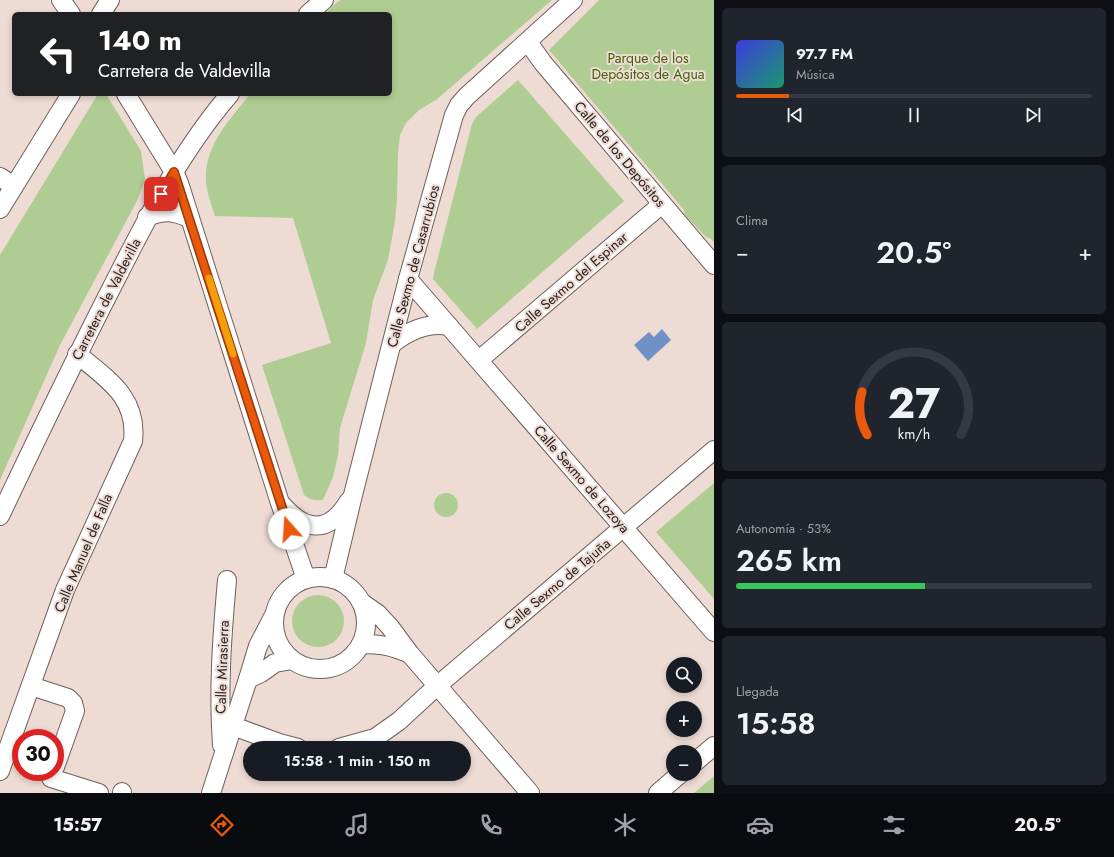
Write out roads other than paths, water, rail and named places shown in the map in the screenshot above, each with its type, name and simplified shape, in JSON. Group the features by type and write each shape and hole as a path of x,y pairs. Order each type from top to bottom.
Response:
{"street":[{"path":"61,0 70,12"},
{"path":"310,12 324,0"},
{"name":"Calle Sexmo de Casarrubios","path":"332,579 408,279 451,126 459,105 467,96 573,0"},
{"name":"Calle de los Depósitos","path":"528,42 714,266"},
{"path":"0,209 7,182 70,96"},
{"path":"127,96 174,172 280,503 306,579"},
{"name":"Carretera de Valdevilla","path":"0,516 78,354 148,218 174,172 205,126 228,96"},
{"name":"Calle Sexmo del Espinar","path":"479,360 662,204"},
{"path":"148,218 156,214 168,212 189,218"},
{"name":"Calle Sexmo de Lozoya","path":"408,279 714,632"},
{"path":"393,343 406,333 418,328 438,324 449,326"},
{"name":"Calle Manuel de Falla","path":"0,771 65,590 133,441 134,430 132,418 128,405 121,392 78,354"},
{"name":"Calle Sexmo de Tajuña","path":"364,741 374,738 398,721 714,450"},
{"path":"280,503 289,513 302,523 314,525 325,524 335,519 343,511 353,495"},
{"path":"319,577 332,579 344,584 354,592 361,602 366,616 366,627 361,644 351,657 338,665 322,669 306,667 292,660 281,647 277,640 274,615 280,600 288,590 297,583 306,579 319,577"},
{"name":"Calle Mirasierra","path":"223,754 220,674 227,580"},
{"path":"361,602 378,614 390,627 410,654 530,793"},
{"name":"Calle Mirasierra","path":"211,793 258,646 274,615"},
{"path":"361,644 379,644 389,646 410,654"},
{"name":"Calle Mirasierra","path":"248,679 261,673 275,663 292,660"},
{"path":"31,686 68,698 73,703 75,711 64,742"},
{"path":"232,726 273,741"},
{"path":"702,756 714,746"},
{"path":"60,781 98,793"},
{"path":"658,793 672,781"}],"water":[{"path":"662,329 671,340 648,361 634,345 649,332 654,337"}],"park label":[{"name":"Parque de los Depósitos de Agua","path":"648,66"}]}
